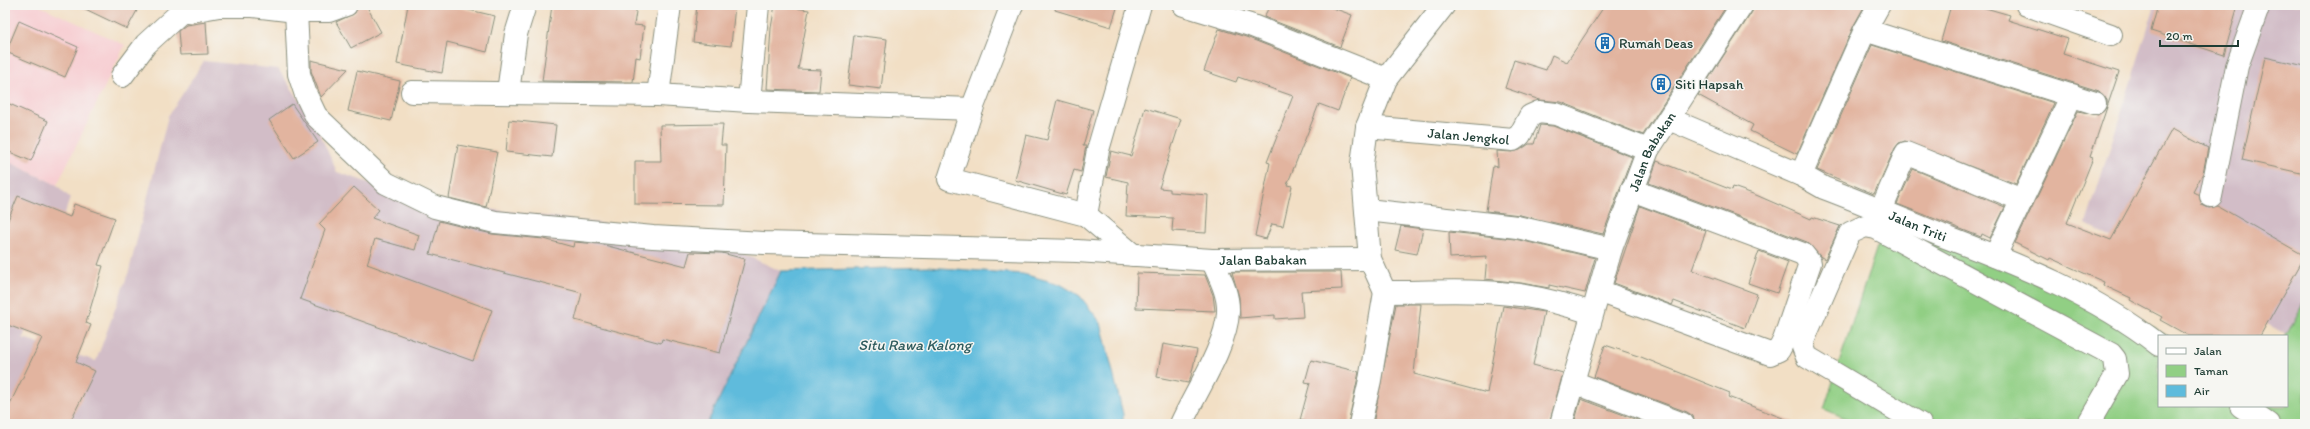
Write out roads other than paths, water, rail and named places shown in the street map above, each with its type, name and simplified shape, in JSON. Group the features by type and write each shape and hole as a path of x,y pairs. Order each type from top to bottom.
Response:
{"street":[{"path":"122,76 146,44 180,13 219,6 253,6 296,11 329,11 346,5"},
{"path":"508,92 516,34 525,5"},
{"path":"658,95 670,5"},
{"path":"749,101 758,5"},
{"path":"1012,5 972,109 949,179 1086,215 1133,255"},
{"path":"1086,215 1098,150 1140,5"},
{"path":"1184,5 1250,25 1386,79"},
{"path":"1360,424 1370,380 1385,292 1370,258 1362,164 1367,127 1386,79 1444,5"},
{"path":"1801,175 1865,30 1879,5"},
{"path":"2027,5 2061,11 2112,35"},
{"path":"2211,196 2237,66 2259,5"},
{"name":"Jalan Babakan","path":"1561,424 1611,249 1648,150 1669,118 1735,7"},
{"path":"296,11 300,74 306,95 316,116 386,183 435,207 495,222 653,237 764,243 1077,251 1212,260"},
{"path":"1865,30 2095,103"},
{"path":"412,92 658,95 749,101 972,109"},
{"path":"1995,256 2072,95"},
{"name":"Jalan Jengkol","path":"1367,127 1513,140 1520,135 1530,116 1539,112 1556,114 1648,150"},
{"name":"Jalan Triti","path":"1669,118 1801,175 1824,188 1995,256 2085,296 2133,325 2158,344"},
{"path":"1881,210 1906,153 2022,200"},
{"path":"1598,291 1770,354 1779,350 1784,340 1810,263 1803,254 1632,190"},
{"path":"1367,210 1517,227 1611,249"},
{"path":"1920,424 1807,357 1803,347 1803,340 1850,233 1865,226 1876,228 2111,354 2115,359 2117,374 2088,424"},
{"name":"Jalan Babakan","path":"1181,424 1225,330 1228,312 1226,293 1212,260 1370,258"},
{"path":"1385,292 1492,292 1520,295 1560,303 1592,313"},
{"path":"1573,382 1683,424"},
{"path":"2242,407 2268,424"}],"water":[{"name":"Situ Rawa Kalong","path":"928,267 1023,274 1060,284 1080,296 1101,323 1123,414 1123,424 707,424 781,271"}],"place":[{"name":"Rumah Deas","path":"1605,43"},
{"name":"Siti Hapsah","path":"1661,84"}]}
